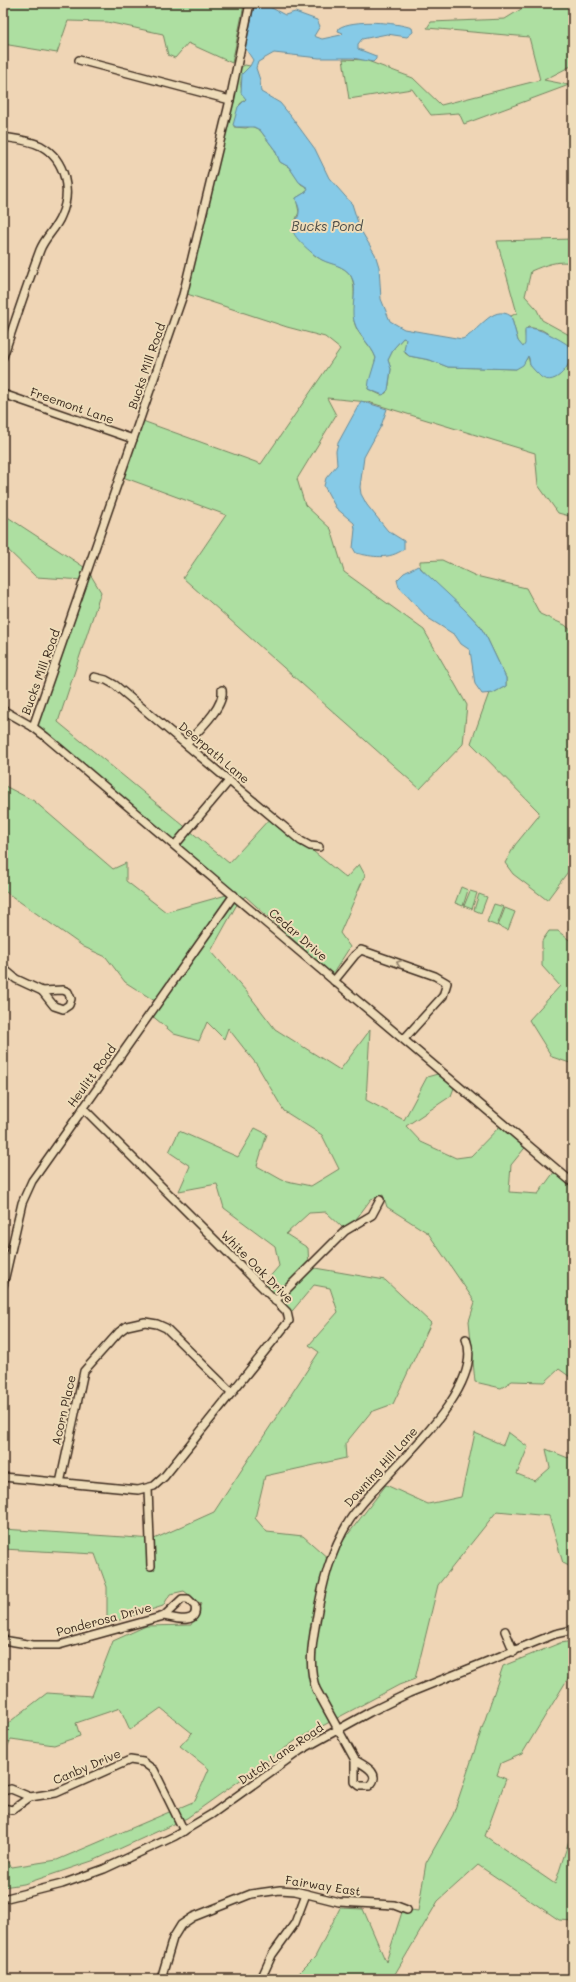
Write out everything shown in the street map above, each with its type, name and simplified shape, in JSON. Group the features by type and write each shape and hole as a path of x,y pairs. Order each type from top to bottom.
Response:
{"street":[{"name":"Bucks Mill Road","path":"33,727 183,295 230,100 250,3"},
{"path":"79,60 230,100"},
{"path":"3,137 30,141 45,148 61,169 67,190 62,215 41,249 3,357"},
{"name":"Freemont Lane","path":"3,394 133,439"},
{"name":"Deerpath Lane","path":"94,677 106,680 116,685 301,841 310,846 319,847"},
{"path":"186,744 217,709 223,696 222,690"},
{"name":"Cedar Drive","path":"3,710 33,727 234,895 573,1183"},
{"path":"174,845 229,780"},
{"name":"Heulitt Road","path":"3,1286 22,1203 28,1188 234,895"},
{"path":"334,981 355,955 361,950 435,976 447,983 445,993 404,1039"},
{"path":"3,968 16,979 42,991"},
{"name":"White Oak Drive","path":"83,1108 288,1314 288,1323 164,1477 157,1484 148,1489"},
{"path":"275,1301 344,1232 373,1214 380,1200"},
{"name":"Acorn Place","path":"60,1483 84,1371 126,1326 145,1322 157,1324 166,1328 232,1393"},
{"name":"Downing Hill Lane","path":"355,1760 316,1689 311,1664 320,1597 328,1566 341,1535 358,1507 422,1438 449,1405 458,1388 469,1359 470,1348 466,1339"},
{"path":"3,1477 132,1490 148,1489 151,1566"},
{"name":"Ponderosa Drive","path":"3,1640 33,1646 59,1645 164,1616"},
{"name":"Dutch Lane Road","path":"3,1899 62,1884 104,1870 184,1831 218,1810 302,1750 409,1693 514,1652 555,1634 573,1630"},
{"path":"504,1631 514,1652"},
{"name":"Canby Drive","path":"3,1808 12,1810 30,1797 56,1793 122,1763 138,1760 147,1764 154,1770 184,1831"},
{"path":"3,1791 11,1789 30,1797"},
{"name":"Fairway East","path":"161,1979 174,1934 186,1921 251,1894 280,1890 306,1894 339,1902 394,1905 407,1910"},
{"path":"261,1979 272,1955 295,1923 306,1894"}],"green space":[{"path":"3,3 230,3 244,5 232,63 188,43 175,58 168,55 163,34 107,22 68,21 57,53 3,44"},
{"path":"531,3 573,3 573,65 544,80 569,85 464,124 459,113 431,115 412,89 349,99 343,59 365,60 413,78 441,105 540,80 529,37 427,28 431,22 505,19"},
{"path":"245,65 250,66 244,74 241,82 242,90 246,99 240,104 234,127 246,128 251,126 260,130 275,150 280,162 289,167 301,184 308,188 306,192 296,198 299,212 294,224 313,254 341,267 352,277 354,289 354,321 358,331 371,348 376,358 368,389 381,395 386,393 389,385 391,369 388,360 394,348 403,338 406,339 405,353 409,356 430,360 448,367 516,369 526,360 528,356 530,365 540,376 551,379 562,373 573,353 573,517 558,513 538,485 535,453 368,402 327,398 336,415 297,479 305,505 331,529 344,572 424,630 467,705 463,744 420,789 183,578 226,515 120,476 140,420 261,464 340,349 325,337 287,327 187,294 239,68"},
{"path":"573,239 573,263 556,263 531,271 525,296 536,308 542,320 573,337 573,349 542,330 528,327 525,332 526,344 523,348 518,341 511,316 517,313 497,241"},
{"path":"3,514 87,569 101,592 58,722 229,863 271,817 346,878 359,864 365,875 340,933 350,947 332,975 245,896 236,906 211,951 246,991 275,1029 340,1070 370,1030 366,1100 404,1120 427,1077 441,1073 455,1085 451,1096 406,1126 421,1142 456,1158 471,1156 503,1123 528,1144 511,1165 509,1192 538,1194 557,1168 573,1183 573,1379 559,1369 545,1382 512,1381 501,1388 475,1382 469,1321 475,1302 428,1233 387,1207 383,1195 371,1199 351,1226 342,1227 326,1212 309,1213 286,1234 308,1248 309,1267 385,1280 431,1323 393,1404 371,1412 345,1444 346,1458 265,1476 255,1518 267,1532 303,1536 329,1559 386,1485 428,1504 461,1497 475,1433 503,1445 508,1432 528,1447 517,1474 535,1481 550,1468 546,1449 568,1458 573,1452 573,1568 563,1563 549,1516 497,1511 438,1585 415,1679 399,1685 298,1739 187,1818 95,1860 24,1884 3,1887 3,1857 12,1867 57,1860 195,1801 209,1769 180,1746 192,1733 161,1708 130,1730 120,1708 76,1723 80,1736 54,1745 11,1739 3,1757 3,1727 47,1693 92,1696 113,1641 146,1626 191,1625 201,1604 184,1591 170,1594 163,1606 107,1624 107,1587 95,1554 3,1549 3,1529 154,1539 214,1512 319,1352 309,1345 338,1312 330,1288 314,1285 288,1316 261,1287 279,1266 275,1246 224,1208 217,1184 179,1191 190,1166 169,1152 179,1131 238,1157 255,1128 267,1134 257,1166 282,1180 311,1186 339,1169 322,1135 284,1111 257,1065 228,1028 224,1039 207,1022 199,1041 174,1034 150,1014 158,1003 125,982 106,957 84,947 3,890 3,785 34,801 113,869 126,863 126,881 166,912 230,894 33,730 84,580 36,577 6,548 3,550"},
{"path":"442,560 476,576 526,588 540,614 565,625 573,632 573,865 547,900 513,874 505,863 515,845 537,818 539,812 471,743 489,693 493,693 506,686 506,678 480,626 464,609 430,579 420,567 420,561"},
{"path":"461,887 468,890 463,906 455,903"},
{"path":"470,891 477,893 472,909 464,906"},
{"path":"479,894 487,897 481,913 474,910"},
{"path":"494,904 504,907 497,926 487,922"},
{"path":"505,908 515,912 508,930 498,926"},
{"path":"549,931 558,931 573,943 573,1064 552,1057 529,1020 560,986 542,966 542,941"},
{"path":"573,1641 573,1676 570,1675 522,1754 501,1763 497,1775 506,1779 485,1836 555,1884 573,1828 573,1921 559,1920 478,1865 438,1901 392,1979 293,1979 315,1957 340,1908 363,1909 386,1962 403,1909 418,1911 426,1863 453,1815 503,1666 560,1643"}],"water":[{"name":"Bucks Pond","path":"268,6 285,15 295,12 317,20 320,26 314,36 322,39 341,35 343,33 338,31 339,28 354,23 374,22 395,24 412,28 413,32 407,37 387,34 362,39 358,44 358,49 376,56 376,59 373,62 353,58 319,58 274,53 258,62 256,68 260,80 261,92 280,103 290,115 315,149 329,178 352,204 360,229 375,254 379,267 381,299 390,321 404,329 462,339 468,336 491,316 497,313 504,313 511,316 518,341 523,347 525,344 525,329 529,328 550,334 573,349 567,367 558,377 547,380 541,377 530,365 528,356 523,365 516,369 448,367 430,360 409,356 404,351 406,339 403,338 394,348 388,360 391,369 388,390 383,395 368,389 376,358 371,348 358,331 354,321 354,287 351,276 341,267 322,260 315,255 300,242 293,230 299,210 296,198 306,192 308,188 299,182 289,167 280,162 275,150 260,130 254,127 236,127 233,125 238,107 246,99 241,93 242,74 250,66 253,60 245,48 254,7"},
{"path":"361,401 387,409 381,426 364,457 360,487 361,494 367,505 388,531 404,541 404,549 393,555 381,557 356,553 353,548 355,529 354,523 336,508 324,486 326,478 337,465 336,451 338,443"},
{"path":"418,566 480,626 506,678 506,686 493,693 482,694 475,684 470,650 461,644 455,635 428,618 399,587 397,580 404,573"}]}
